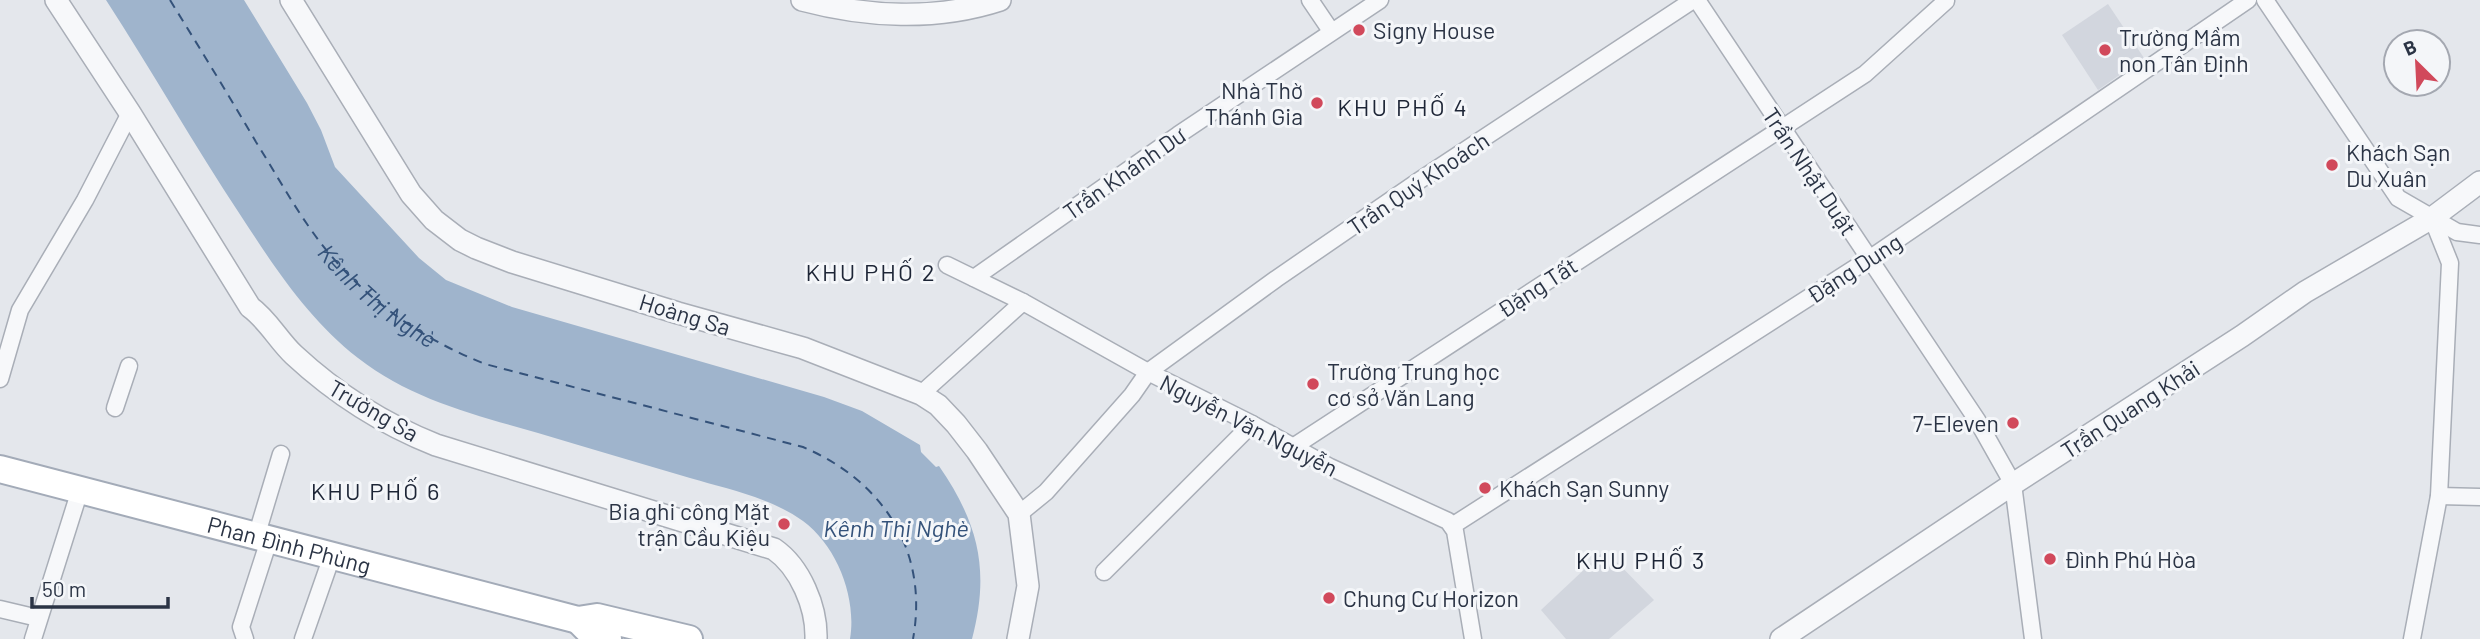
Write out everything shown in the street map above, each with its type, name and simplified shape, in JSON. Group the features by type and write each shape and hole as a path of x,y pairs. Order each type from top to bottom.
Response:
{"main road":[{"name":"Phan Đình Phùng","path":"0,470 578,620 597,617 689,639"},
{"name":"Phan Đình Phùng","path":"578,620 593,635 608,639"}],"street":[{"name":"Trường Sa","path":"56,0 130,113 250,307 261,316 291,353 329,385 406,433 774,549 789,562 800,580 812,611 816,639"},
{"name":"Hoàng Sa","path":"291,0 411,194 434,220 460,240 503,259 547,273 803,348 921,394 937,405 977,451 1019,514 1028,586 1018,639"},
{"path":"802,0 849,9 909,14 957,12 1000,0"},
{"path":"1310,0 1331,31"},
{"name":"Trần Khánh Dư","path":"974,278 1331,31 1380,0"},
{"name":"Trần Nhật Duật","path":"1695,0 1976,420 2013,484"},
{"name":"Trần Quý Khoách","path":"1019,514 1046,492 1132,395 1148,372 1276,279 1409,188 1695,0"},
{"name":"Đặng Dung","path":"1452,526 1869,260 2248,0"},
{"path":"2265,0 2398,198 2457,232 2480,235"},
{"name":"Ðặng Tất","path":"1293,447 1865,74 1946,1"},
{"path":"0,379 20,310 85,200 130,113"},
{"name":"Trần Quang Khải","path":"1781,639 2305,292 2432,218 2480,182"},
{"path":"2412,639 2438,496 2450,263 2432,218"},
{"name":"Nguyễn Văn Nguyễn","path":"947,265 1023,302 1148,372 1330,467 1448,521 1452,526"},
{"path":"921,394 1023,302"},
{"path":"115,408 129,366"},
{"path":"1104,572 1252,424"},
{"path":"245,639 241,627 281,454"},
{"path":"2013,484 2033,639"},
{"path":"33,639 80,489"},
{"path":"2438,496 2480,497"},
{"path":"1452,526 1473,639"},
{"path":"303,639 332,556"},
{"path":"0,609 38,618"}],"shaded area":[{"name":"Trường Mầm non Tân Định","path":"2108,4 2144,58 2098,90 2062,35"},
{"path":"1605,550 1654,600 1609,639 1566,639 1541,610"}],"water":[{"name":"Kênh Thị Nghè","path":"106,0 244,0 307,103 335,167 419,258 446,280 512,307 824,397 862,411 920,445 921,452 936,467 939,466 953,487 972,528 980,570 980,591 972,639 850,639 847,590 835,559 815,532 791,513 749,495 444,404 399,384 358,358 323,327 280,273"}],"ferry route":[{"path":"170,0 300,214 343,269 385,308 433,339 485,364 803,447 831,461 877,499 894,523 906,549 914,577 916,607 913,639"}],"place":[{"name":"Signy House","path":"1359,30"},
{"name":"Trường Mầm non Tân Định","path":"2105,50"},
{"name":"Nhà Thờ Thánh Gia","path":"1317,103"},
{"name":"Khách Sạn Du Xuân","path":"2332,165"},
{"name":"Trường Trung học cơ sở Văn Lang","path":"1313,384"},
{"name":"7-Eleven","path":"2013,423"},
{"name":"Khách Sạn Sunny","path":"1485,488"},
{"name":"Bia ghi công Mặt trận Cầu Kiệu","path":"784,524"},
{"name":"Đình Phú Hòa","path":"2050,559"},
{"name":"Chung Cư Horizon","path":"1329,598"}],"district":[{"name":"KHU PHỐ 4","path":"1403,106"},
{"name":"KHU PHỐ 2","path":"871,271"},
{"name":"KHU PHỐ 6","path":"376,490"},
{"name":"KHU PHỐ 3","path":"1641,559"}]}
